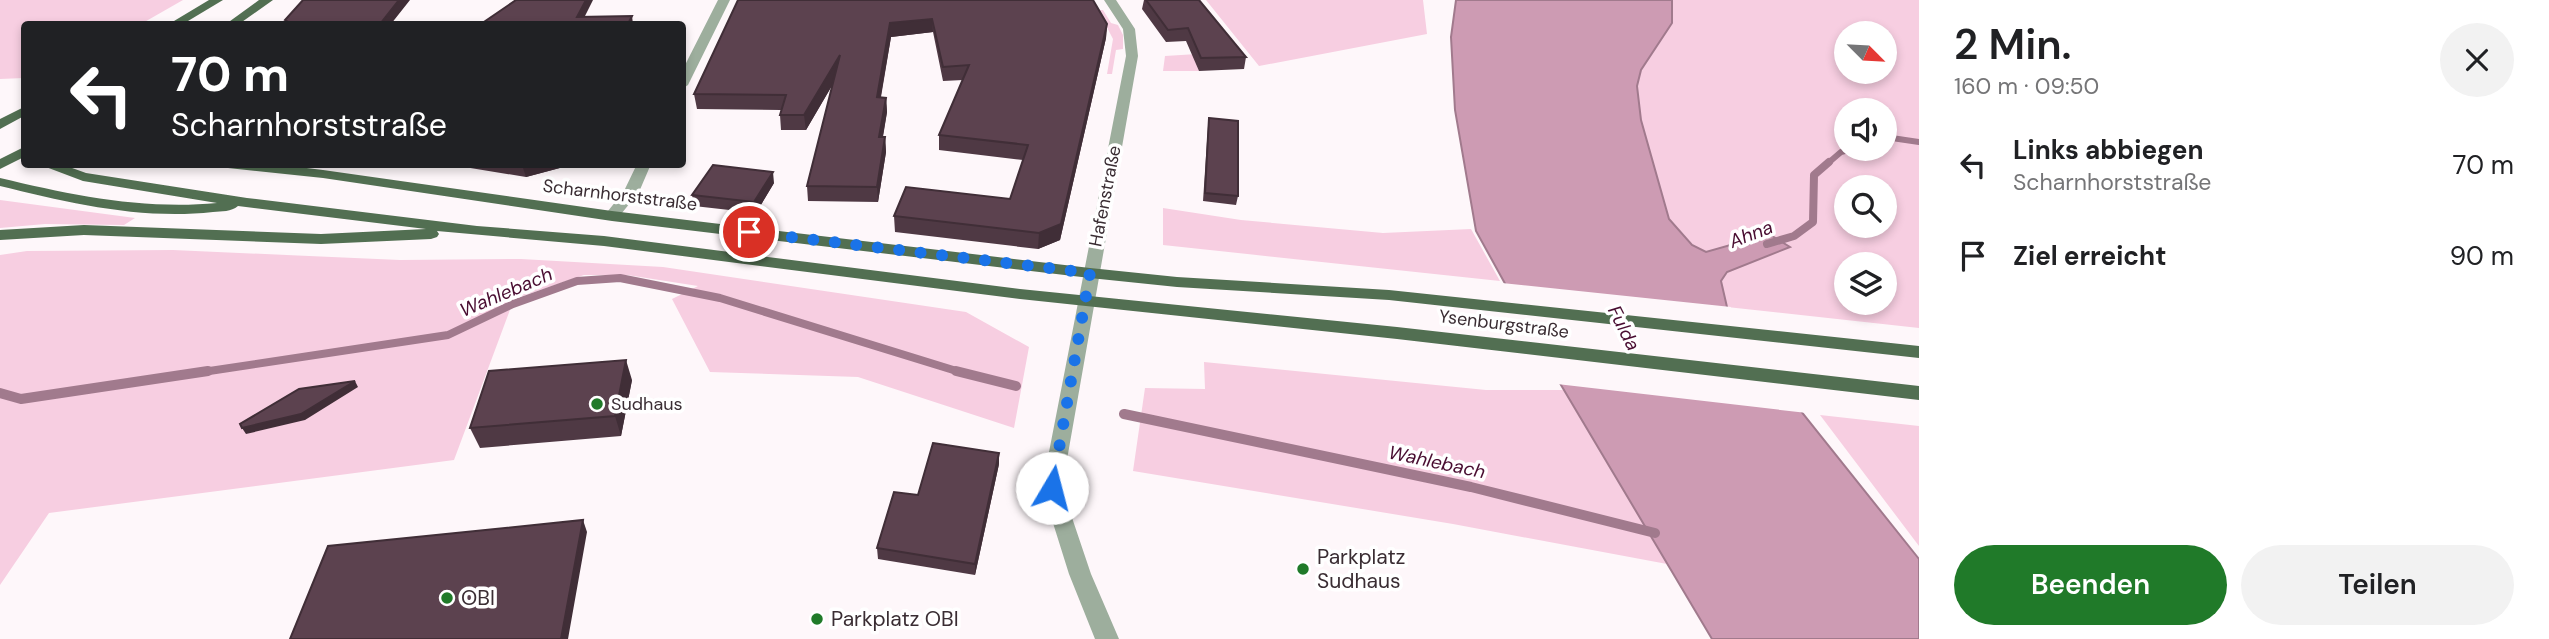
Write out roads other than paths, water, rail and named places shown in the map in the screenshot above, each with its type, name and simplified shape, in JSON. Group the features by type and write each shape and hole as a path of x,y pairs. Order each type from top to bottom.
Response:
{"main road":[{"path":"180,21 217,0"},
{"path":"236,21 267,0"},
{"path":"0,125 21,113"},
{"path":"0,125 21,129"},
{"path":"0,156 21,152"},
{"path":"0,165 21,153"},
{"path":"57,168 83,177 247,203 477,231 604,241 1085,301"},
{"name":"Scharnhorststraße","path":"266,168 612,216 1090,273"},
{"path":"305,168 323,174"},
{"path":"0,182 50,195 132,208 198,210 247,203"},
{"path":"0,235 84,230 321,239 477,231"},
{"name":"Ysenburgstraße","path":"1090,273 1177,282 1389,295 1919,352"},
{"name":"Ysenburgstraße","path":"1085,301 1397,333 1919,393"}],"street":[{"path":"686,77 724,0"},
{"name":"Hafenstraße","path":"1107,639 1080,574 1052,488 1133,41 1129,29 1110,0"},
{"path":"612,216 631,192 643,168"}],"water":[{"name":"Fulda","path":"1456,0 1672,0 1672,23 1641,70 1637,86 1641,120 1669,219 1692,245 1706,252 1769,234 1790,247 1727,272 1721,281 1727,307 1725,316 1919,559 1919,639 1712,639 1561,385 1476,231 1455,110 1451,37"}],"waterway":[{"name":"Ahna","path":"1897,139 1919,142"},
{"name":"Ahna","path":"1827,164 1834,158"},
{"name":"Ahna","path":"1767,244 1794,236 1813,222 1814,175 1829,162"},
{"name":"Wahlebach","path":"196,373 448,335 513,304 577,281 620,278 720,298 959,372"},
{"name":"Wahlebach","path":"0,393 21,399 208,371"},
{"name":"Wahlebach","path":"959,372 1016,386"},
{"name":"Wahlebach","path":"959,372 963,373"},
{"name":"Wahlebach","path":"1124,414 1471,487 1655,533"}],"place":[{"name":"Sudhaus","path":"597,404"},
{"name":"Parkplatz Sudhaus","path":"1303,569"},
{"name":"OBI","path":"447,598"},
{"name":"Parkplatz OBI","path":"817,619"}]}
